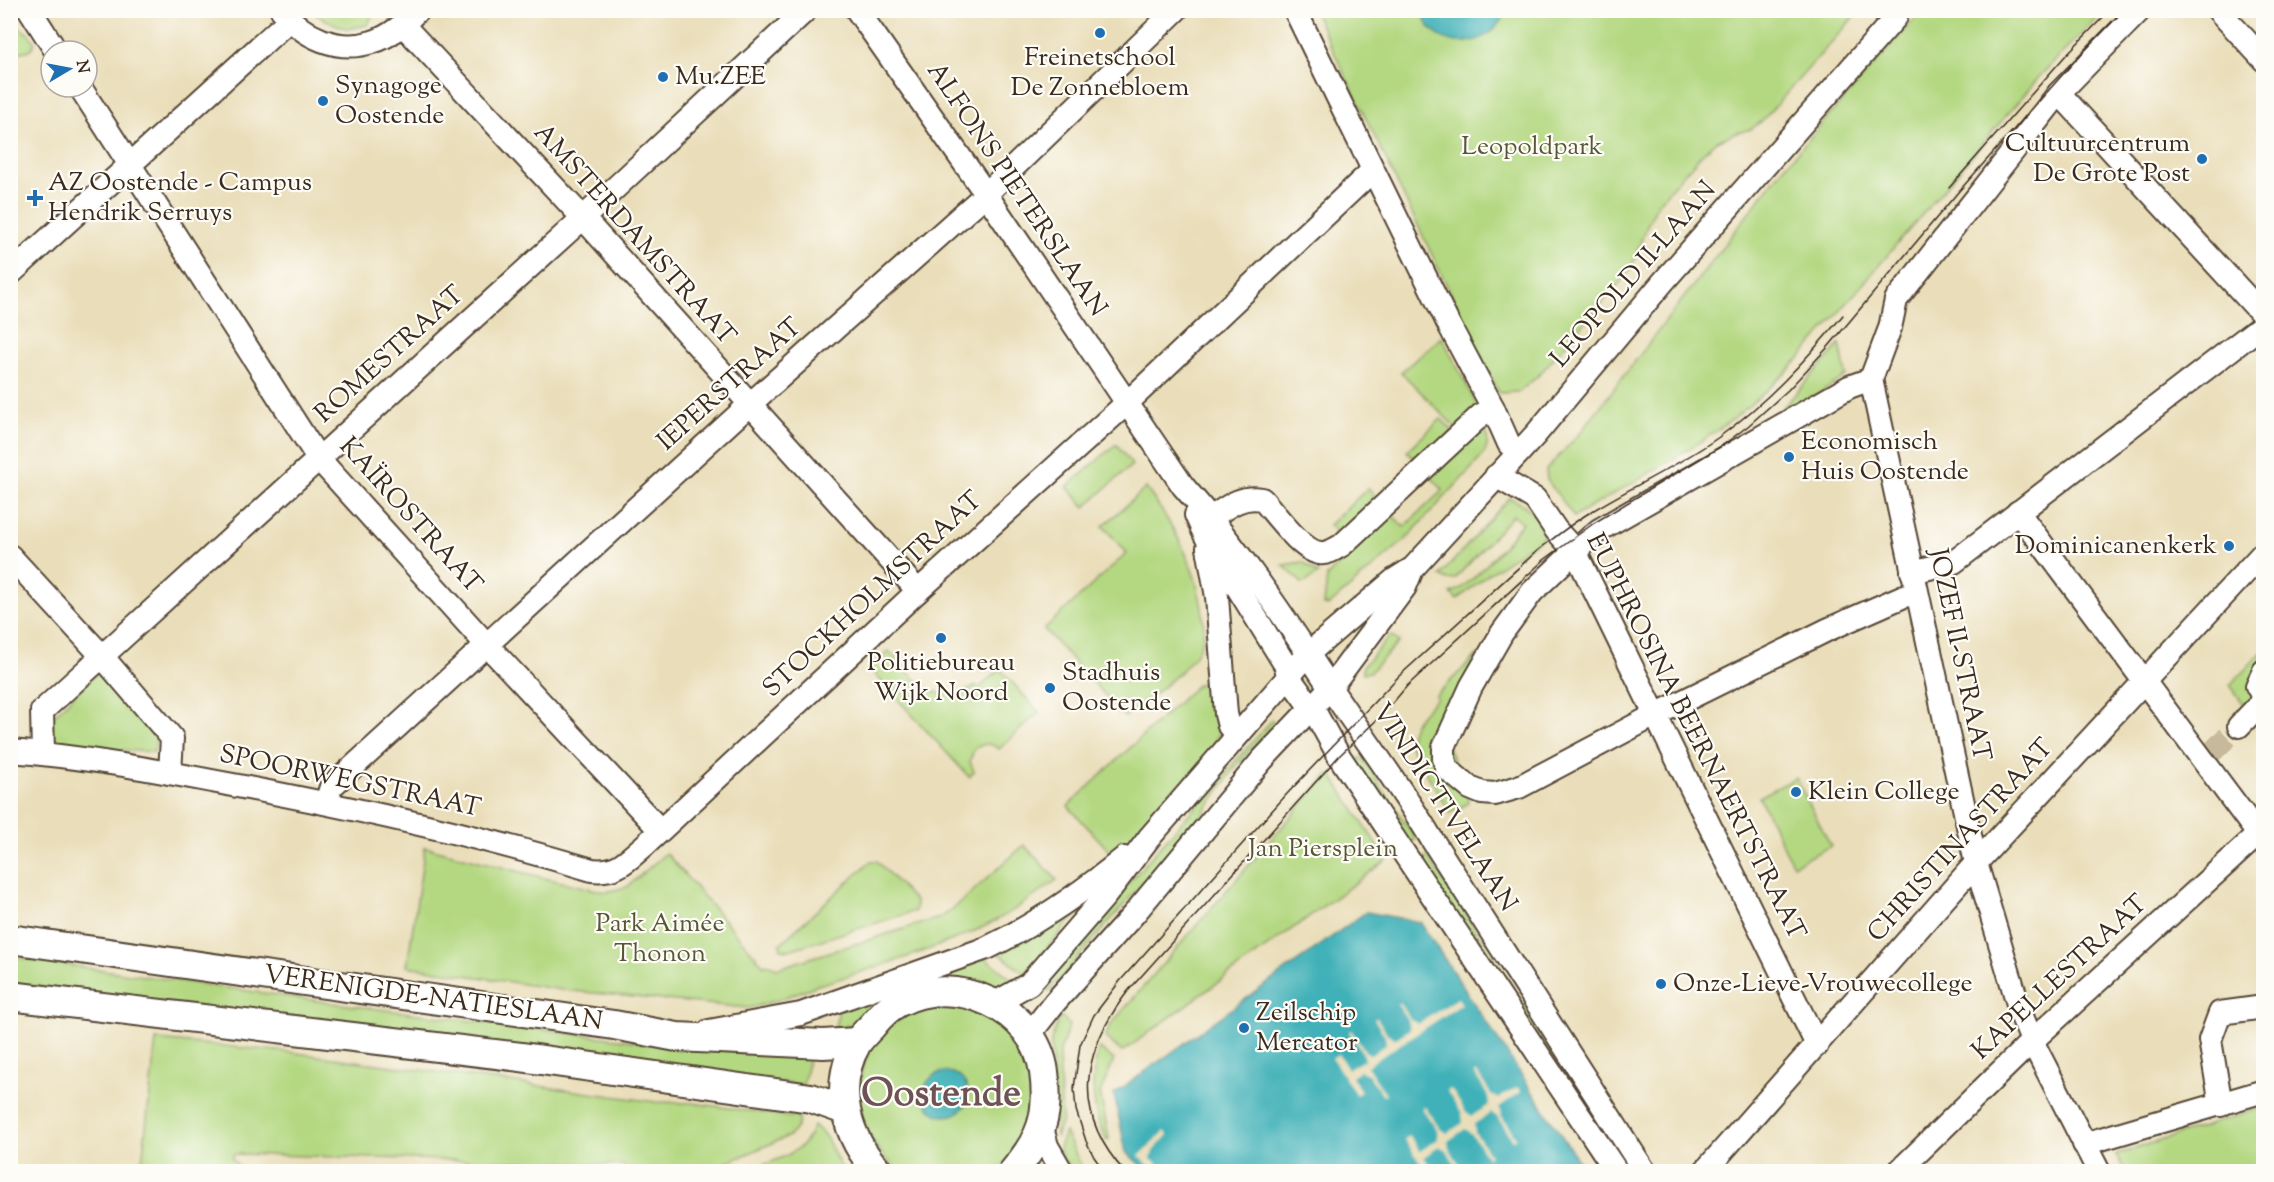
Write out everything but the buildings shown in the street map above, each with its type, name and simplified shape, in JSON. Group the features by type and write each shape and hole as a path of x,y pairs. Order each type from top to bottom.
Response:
{"main road":[{"name":"VERENIGDE-NATIESLAAN","path":"10,939 603,1023 677,1037 823,1044 857,1042"},
{"path":"879,1172 853,1136 845,1110 843,1086 857,1042 879,1018 899,1002 921,995 955,993 971,994 995,1003 1015,1018 1029,1035 1043,1064 1047,1096 1042,1128 1029,1153 1013,1172"},
{"name":"VERENIGDE-NATIESLAAN","path":"10,996 520,1057 811,1098 845,1110"}],"street":[{"path":"30,10 48,39"},
{"name":"ROMESTRAAT","path":"43,753 42,711 583,218 806,10"},
{"name":"ALFONS PIETERSLAAN","path":"857,10 986,194 1127,403"},
{"name":"IEPERSTRAAT","path":"326,803 331,787 749,405 986,194 1176,10"},
{"path":"1294,10 1509,444 1518,453"},
{"path":"2140,10 2059,93 1896,300 1890,328 1871,379 1849,387 1599,530 1532,592 1502,633 1471,687 1444,747 1447,769 1470,788 1482,793 1495,794 1519,787 1655,715 1827,630 1904,596 1914,582 1954,562 2264,324"},
{"path":"2218,10 2264,60"},
{"name":"LEOPOLD II-LAAN","path":"1288,676 1309,653 1394,580 1413,568 1518,453 1670,274 1902,13"},
{"path":"10,274 131,165 285,15 302,32 323,41 344,46 372,42 410,18"},
{"name":"AMSTERDAMSTRAAT","path":"410,18 583,218 918,591"},
{"path":"2059,93 2264,316"},
{"name":"KAÏROSTRAAT","path":"88,99 318,458 487,645 660,830"},
{"name":"STOCKHOLMSTRAAT","path":"660,830 918,591 1127,403 1373,170"},
{"name":"JOZEF II-STRAAT","path":"1871,379 1976,863 2021,1014 2032,1041 2099,1172"},
{"name":"VINDICTIVELAAN","path":"1127,403 1208,526 1286,666 1288,676 1617,1172"},
{"path":"1237,735 1229,726 1226,714 1217,597 1208,526 1236,502 1252,497 1262,499 1305,547 1322,554 1332,551 1342,545 1481,415 1493,408"},
{"name":"EUPHROSINA BEERNAERTSTRAAT","path":"1496,476 1535,499 1556,530 1575,551 1817,1046"},
{"path":"2018,512 2144,682 2207,755 2262,835"},
{"name":"VINDICTIVELAAN","path":"1208,526 1289,622 1330,688 1404,793 1645,1172"},
{"name":"CHRISTINASTRAAT","path":"1704,1172 1976,863 2264,552"},
{"path":"10,556 101,655 172,738 171,773"},
{"name":"LEOPOLD II-LAAN","path":"1311,709 1330,688 1405,587 1413,568"},
{"path":"2239,726 2264,699 2257,686 2264,671"},
{"path":"995,1003 1029,984 1106,895 1149,838 1288,676"},
{"path":"1029,1035 1055,1002 1134,914 1262,760 1311,709"},
{"name":"SPOORWEGSTRAAT","path":"10,751 43,753 171,773 326,803 508,846 605,872 627,861 660,830"},
{"name":"KAPELLESTRAAT","path":"1898,1172 2032,1041 2262,835"},
{"path":"677,1037 801,1014 987,948 1016,935 1075,897 1149,838"},
{"path":"2221,1105 2210,1040 2220,1013 2264,1007"},
{"path":"2084,1144 2264,1091"},
{"path":"1042,1128 1047,1146 1062,1172"}],"green space":[{"path":"310,11 375,11 367,25 347,29"},
{"name":"Leopoldpark","path":"1314,11 1859,11 1762,121 1751,129 1715,142 1658,203 1630,271 1538,376 1519,392 1499,393"},
{"path":"1923,11 2104,11 2040,76 1783,376 1722,427 1574,517 1547,480 1546,470 1580,433 1781,171"},
{"path":"11,23 29,34 35,43 30,50 11,54"},
{"path":"1442,337 1478,408 1456,428 1401,372"},
{"path":"1840,344 1846,375 1823,391 1780,411"},
{"path":"1441,419 1453,431 1419,464 1407,451"},
{"path":"1485,425 1487,443 1480,459 1406,539 1328,606 1324,605 1327,576 1391,514 1404,527 1443,490 1431,477"},
{"path":"1115,445 1132,465 1085,507 1067,487"},
{"path":"1146,488 1174,530 1194,574 1202,608 1203,634 1199,649 1185,667 1125,717 1044,629 1127,553 1103,526"},
{"path":"1368,488 1380,501 1342,537 1329,525"},
{"path":"1509,498 1532,512 1544,537 1487,575 1457,600 1451,593 1478,573 1522,523 1513,515 1455,579 1447,580 1440,576"},
{"path":"1303,562 1318,574 1303,584 1283,565"},
{"path":"1391,635 1399,642 1370,672 1363,673 1363,666"},
{"path":"889,651 917,681 938,693 949,695 962,693 976,686 979,688 1000,669 1039,712 999,749 987,744 974,749 970,761 974,772 969,777 869,668"},
{"path":"2263,651 2263,731 2230,685"},
{"path":"1478,654 1442,732 1469,800 1467,804 1450,813 1409,744 1410,737 1418,718 1437,698 1435,696"},
{"path":"101,669 157,731 154,752 58,746 50,733 52,717"},
{"path":"1215,682 1218,735 1208,758 1113,855 1068,806 1198,684"},
{"path":"1272,720 1275,723 1234,769 1202,815 1049,991 1040,983"},
{"path":"1359,758 1363,759 1416,839 1409,845 1358,764"},
{"name":"Jan Piersplein","path":"1328,774 1332,776 1387,860 1122,1052 1105,1037 1112,1023"},
{"path":"1796,778 1831,846 1793,865 1759,797"},
{"name":"Park Aimée Thonon","path":"1024,845 1057,880 999,918 979,929 919,953 748,1008 562,990 407,966 425,847 606,892 627,887 666,853 764,966 766,964 778,968 939,918 951,911"},
{"path":"1427,856 1634,1171 1631,1171 1596,1118 1570,1091 1420,861"},
{"path":"871,861 877,861 915,901 915,911 789,950 781,949 780,944"},
{"path":"1094,893 1025,974 996,951"},
{"path":"11,957 347,1005 689,1048 810,1054 803,1085 11,983"},
{"path":"984,957 1015,982 988,987 855,1023 834,1032 839,1009"},
{"path":"941,1005 961,1006 984,1013 1010,1031 1030,1060 1034,1118 1009,1160 994,1171 901,1172 879,1150 865,1125 859,1099 861,1073 870,1049 887,1029 911,1013"},
{"path":"1059,1018 1063,1018 1069,1025 1059,1055 1062,1120 1056,1138 1051,1041"},
{"path":"156,1040 289,1052 656,1102 693,1103 799,1118 799,1121 789,1136 726,1163 714,1171 629,1172 623,1165 236,1154 232,1159 244,1171 141,1171"},
{"path":"1099,1048 1114,1060 1100,1093 1109,1139 1106,1140 1095,1106 1093,1083"},
{"path":"2263,1107 2263,1171 2125,1171 2116,1155"},
{"path":"813,1126 823,1134 844,1171 743,1171 792,1153 804,1143"},
{"path":"1065,1132 1084,1171 1076,1171 1063,1160 1059,1147"}],"water":[{"path":"1422,10 1508,11 1490,33 1470,42 1459,42 1440,36 1432,30"},
{"path":"1366,912 1420,922 1585,1171 1147,1171 1126,1152 1114,1094"},
{"path":"946,1072 955,1073 962,1078 967,1085 967,1103 962,1110 955,1115 946,1116 937,1115 930,1110 925,1103 924,1094 925,1085 930,1078 937,1073"}],"pier":[{"path":"1458,998 1462,1004 1367,1066 1386,1095 1383,1096 1368,1074 1360,1071 1352,1076 1361,1092 1356,1095 1332,1058 1338,1054 1348,1069 1364,1060 1362,1052 1349,1032 1351,1030 1365,1051 1371,1055 1386,1044 1385,1036 1374,1019 1377,1018 1388,1035 1395,1039 1410,1029 1408,1021 1397,1004 1400,1003 1411,1020 1418,1024"},
{"path":"1474,1073 1477,1073 1491,1094 1498,1099 1517,1087 1521,1092 1499,1107 1501,1115 1516,1138 1513,1140 1498,1117 1491,1113 1474,1124 1475,1132 1490,1155 1487,1157 1472,1134 1465,1129 1448,1141 1449,1149 1464,1171 1460,1171 1447,1151 1439,1146 1424,1157 1434,1171 1426,1171 1404,1139 1410,1136 1420,1151 1438,1139 1437,1130 1422,1108 1425,1107 1440,1129 1447,1133 1463,1123 1462,1114 1447,1091 1451,1089 1465,1111 1472,1116 1489,1105 1488,1096"},
{"path":"1165,1131 1168,1135 1153,1151 1151,1159 1166,1171 1155,1171 1139,1156"}],"tunnel":[{"path":"2212,752 2239,726"}],"tram line":[{"path":"1949,188 2066,55 2110,10"},
{"path":"1125,1172 1107,1149 1096,1127 1090,1104 1089,1082 1092,1059 1100,1036 1128,991 1339,756 1385,712 1407,686 1544,560 1594,523 1723,445 1788,390 1829,346 1959,191 2073,63 2124,10"},
{"path":"1105,1172 1086,1141 1076,1110 1074,1088 1080,1045 1094,1015 1120,981 1286,795 1399,676 1537,551 1563,531 1605,503 1703,448 1737,424 1785,380 1843,315"}],"place":[{"name":"Freinetschool De Zonnebloem","path":"1100,33"},
{"name":"Mu.ZEE","path":"663,77"},
{"name":"Synagoge Oostende","path":"323,101"},
{"name":"Cultuurcentrum De Grote Post","path":"2202,159"},
{"name":"AZ Oostende - Campus Hendrik Serruys","path":"35,198"},
{"name":"Economisch Huis Oostende","path":"1789,457"},
{"name":"Dominicanenkerk","path":"2229,546"},
{"name":"Politiebureau Wijk Noord","path":"941,638"},
{"name":"Stadhuis Oostende","path":"1050,688"},
{"name":"Klein College","path":"1796,792"},
{"name":"Onze-Lieve-Vrouwecollege","path":"1661,984"},
{"name":"Zeilschip Mercator","path":"1244,1028"}],"district":[{"name":"Oostende","path":"941,1096"}]}
